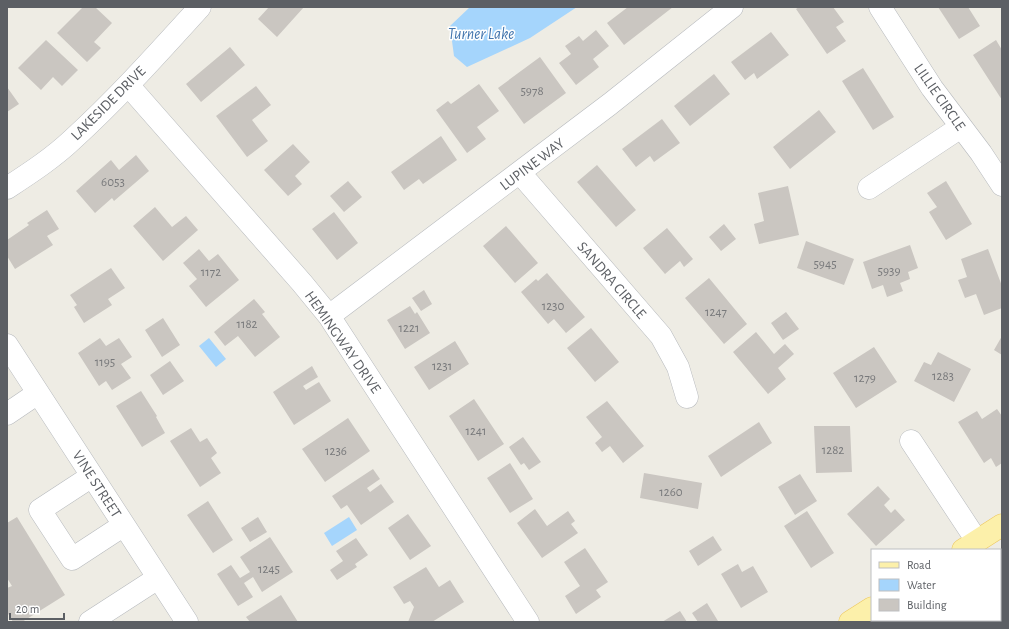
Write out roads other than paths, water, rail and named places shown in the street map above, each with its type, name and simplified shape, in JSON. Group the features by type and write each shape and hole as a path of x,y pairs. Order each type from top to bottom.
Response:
{"main road":[{"path":"970,546 1002,525"},
{"path":"850,622 871,609"}],"street":[{"name":"LAKESIDE DRIVE","path":"7,188 73,140 128,85 200,7"},
{"name":"LUPINE WAY","path":"329,316 610,104 732,7"},
{"name":"LILLIE CIRCLE","path":"880,7 932,88 981,153 1002,186"},
{"name":"HEMINGWAY DRIVE","path":"128,85 302,283 329,316 528,622"},
{"path":"869,188 961,127"},
{"name":"SANDRA CIRCLE","path":"520,173 661,336 678,367 687,397"},
{"name":"VINE STREET","path":"7,345 187,622"},
{"path":"7,414 38,393"},
{"path":"911,440 970,546"},
{"path":"92,476 40,510 72,559 124,525"},
{"path":"90,622 158,578"}],"water":[{"name":"Turner Lake","path":"470,7 577,7 530,38 467,67 454,56 450,26"},
{"path":"209,338 226,359 216,367 199,346"},
{"path":"349,517 357,530 332,546 324,533"}]}
